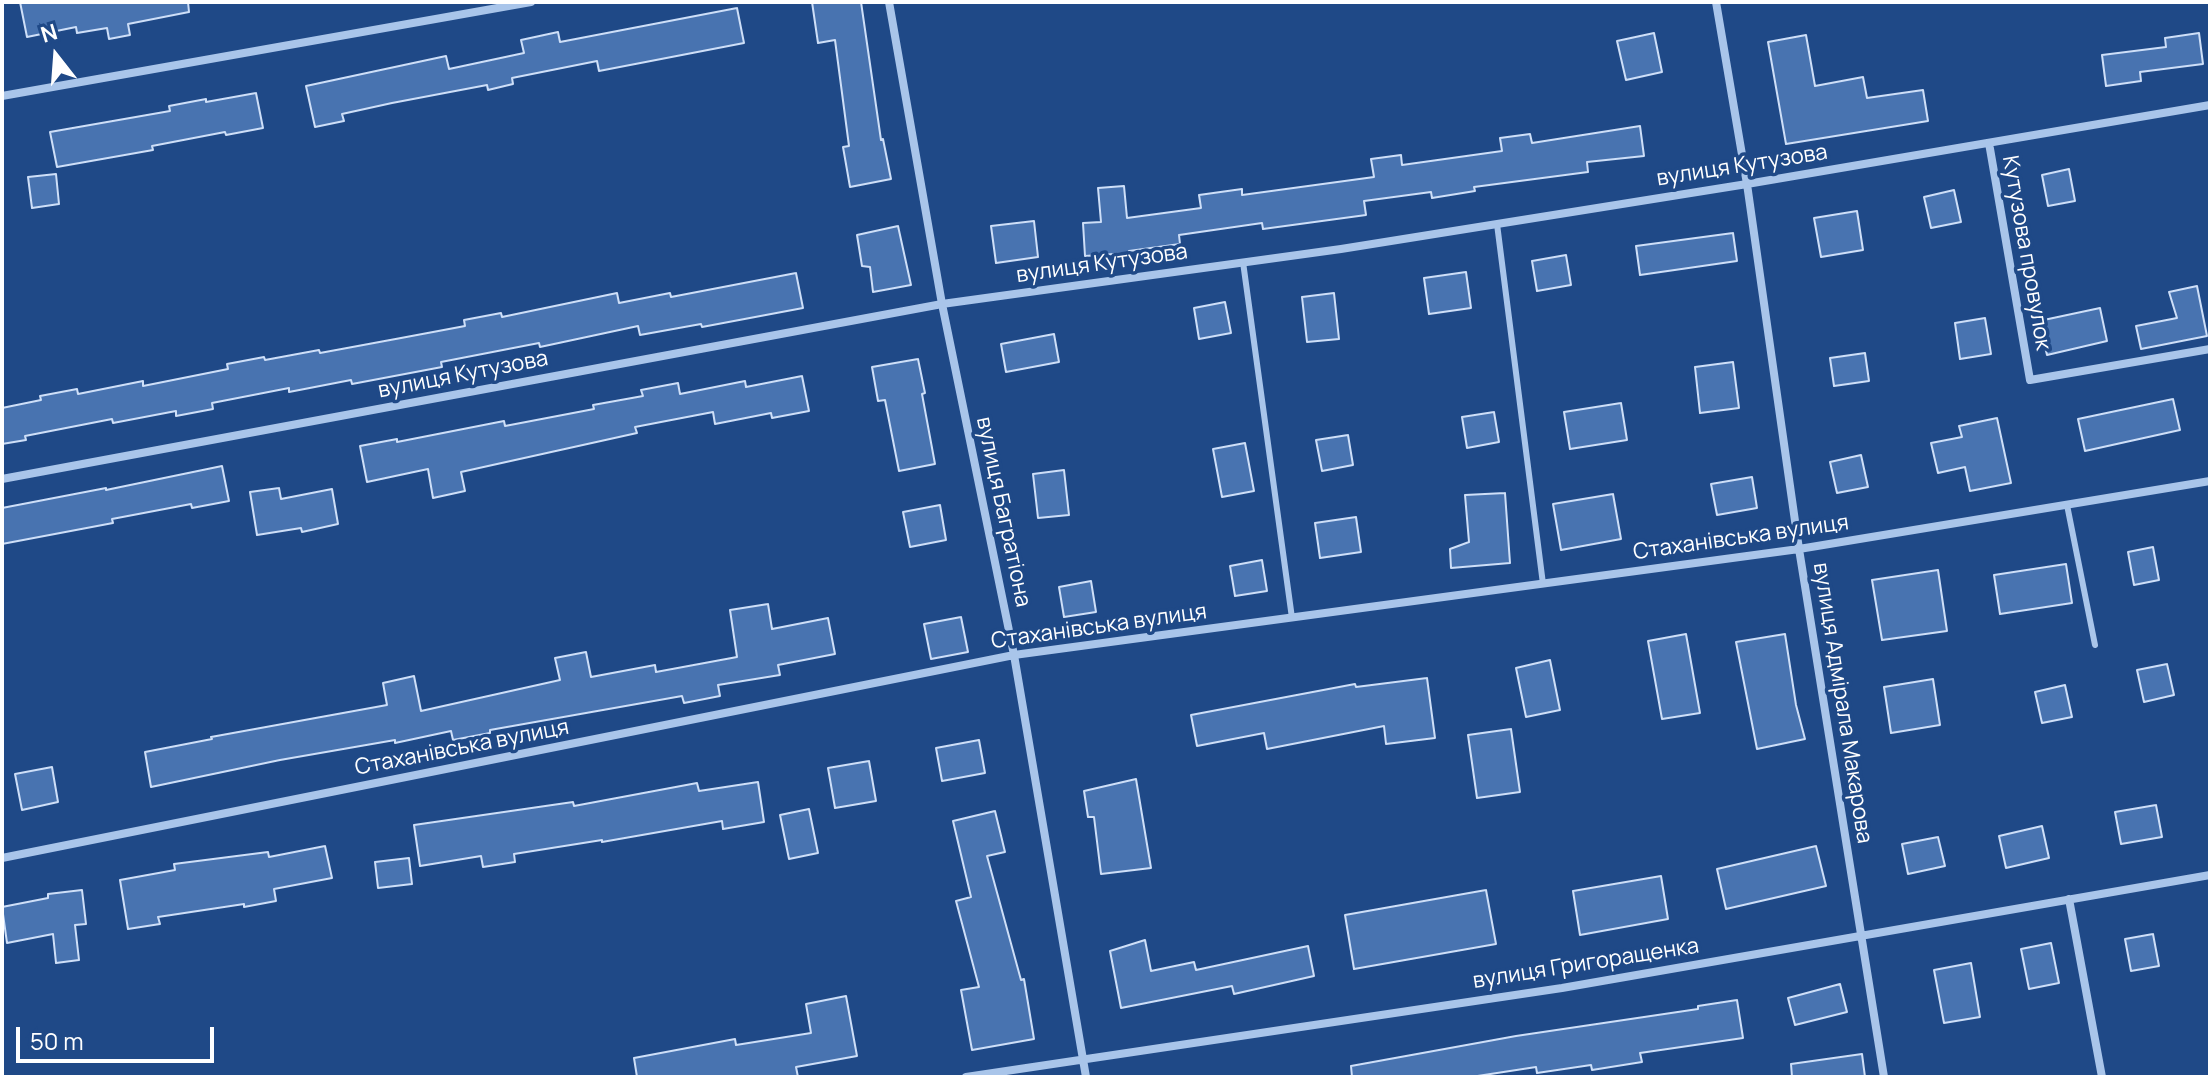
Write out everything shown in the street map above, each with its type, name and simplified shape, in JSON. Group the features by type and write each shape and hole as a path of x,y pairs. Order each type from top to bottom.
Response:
{"street":[{"path":"2,96 531,2"},
{"name":"вулиця Багратіона","path":"889,2 942,304 1014,655 1086,1077"},
{"name":"вулиця Адмірала Макарова","path":"1716,2 1747,184 1799,549 1884,1077"},
{"name":"вулиця Кутузова","path":"2,479 942,304 1341,249 2210,105"},
{"name":"Кутузова провулок","path":"1989,143 2030,380 2210,349"},
{"name":"Стаханівська вулиця","path":"2,858 1014,655 1799,549 2210,481"},
{"name":"вулиця Григоращенка","path":"966,1077 1562,988 2210,875"},
{"path":"2069,899 2102,1077"}],"lane":[{"path":"1497,224 1543,584"},
{"path":"1243,262 1292,618"},
{"path":"2067,505 2095,645"}],"building":[{"path":"20,2 188,2 189,12 128,24 130,35 109,39 107,28 77,33 76,27 27,37"},
{"path":"812,2 861,2 881,140 891,179 850,187 843,147 849,146 835,40 818,43"},
{"path":"737,8 744,43 599,71 597,61 512,78 513,84 488,90 487,85 342,114 344,121 315,127 306,86 446,56 449,69 524,53 521,40 558,32 560,42"},
{"path":"1654,33 1662,72 1626,80 1617,41"},
{"path":"2199,33 2203,64 2140,72 2141,81 2106,86 2102,55 2166,47 2165,38"},
{"path":"1806,35 1815,86 1863,77 1867,98 1923,90 1928,121 1786,144 1768,42"},
{"path":"256,93 263,128 226,135 225,132 152,146 153,150 57,167 50,132 170,111 169,106"},
{"path":"1640,126 1644,156 1587,162 1588,172 1474,187 1475,191 1432,198 1431,192 1364,201 1366,215 1263,229 1262,223 1179,235 1180,244 1129,253 1085,256 1083,223 1101,222 1098,188 1124,186 1127,218 1201,208 1199,195 1242,189 1242,195 1374,177 1371,159 1401,155 1402,165 1502,151 1500,138 1530,134 1532,143"},
{"path":"2069,169 2075,201 2048,206 2042,175"},
{"path":"56,174 59,204 32,208 28,177"},
{"path":"1954,190 1961,222 1931,228 1924,197"},
{"path":"1857,211 1863,250 1821,257 1814,218"},
{"path":"1034,221 1038,257 996,263 991,226"},
{"path":"898,226 911,285 873,292 870,267 862,266 857,235"},
{"path":"1733,233 1737,261 1640,275 1636,246"},
{"path":"1566,255 1571,285 1537,291 1532,261"},
{"path":"1466,272 1471,308 1429,314 1424,278"},
{"path":"796,273 803,308 640,335 638,326 540,347 539,343 441,362 442,367 352,384 351,380 289,392 289,388 212,403 213,409 176,416 176,411 113,423 112,419 25,436 26,440 2,444 2,408 41,400 40,396 77,389 78,394 143,381 143,386 228,369 227,364 319,350 320,353 465,326 464,320 501,313 502,317 617,293 619,303 670,293 671,297"},
{"path":"2197,286 2207,336 2141,349 2136,326 2177,318 2169,292"},
{"path":"1334,293 1339,339 1307,342 1302,297"},
{"path":"1225,302 1231,333 1199,339 1194,308"},
{"path":"2100,308 2107,341 2047,355 2039,321"},
{"path":"1985,318 1991,354 1960,359 1955,323"},
{"path":"1054,334 1059,362 1006,372 1001,344"},
{"path":"1865,353 1869,381 1834,386 1830,358"},
{"path":"918,359 935,464 899,471 885,400 878,401 872,367"},
{"path":"1733,362 1739,408 1700,413 1695,367"},
{"path":"802,376 809,411 772,418 771,413 715,424 713,412 635,427 637,433 461,472 465,491 433,498 428,469 367,482 360,446 504,421 505,426 594,409 593,405 643,396 641,390 678,383 680,394 745,381 746,387"},
{"path":"2173,399 2180,430 2085,451 2078,419"},
{"path":"1621,403 1627,440 1570,449 1564,412"},
{"path":"1494,412 1499,442 1467,448 1462,417"},
{"path":"1997,418 2011,483 1970,491 1965,467 1938,473 1931,443 1962,437 1959,426"},
{"path":"1348,435 1353,465 1322,471 1316,440"},
{"path":"1245,443 1254,491 1222,497 1213,449"},
{"path":"1861,455 1868,487 1837,493 1830,462"},
{"path":"222,466 229,501 192,508 191,504 112,519 113,523 2,544 2,508"},
{"path":"1064,470 1069,515 1038,518 1033,474"},
{"path":"1752,477 1757,508 1717,515 1711,484"},
{"path":"279,488 281,499 332,489 338,524 302,532 301,528 257,535 250,492"},
{"path":"1505,493 1510,563 1451,568 1450,549 1469,542 1465,495"},
{"path":"1613,494 1621,539 1561,550 1553,504"},
{"path":"940,505 946,540 910,547 903,512"},
{"path":"1356,517 1361,552 1320,558 1315,523"},
{"path":"2153,547 2159,580 2134,585 2128,552"},
{"path":"1262,560 1267,591 1235,596 1230,566"},
{"path":"2066,564 2072,603 2000,614 1994,575"},
{"path":"1938,570 1947,631 1882,640 1872,580"},
{"path":"1091,581 1096,612 1064,617 1059,587"},
{"path":"768,604 772,629 828,618 835,654 778,665 780,675 718,685 720,696 684,703 682,696 490,730 490,733 453,740 451,731 395,743 395,740 280,760 151,787 145,752 387,705 383,683 414,676 421,711 560,680 555,658 586,652 591,677 655,665 656,672 737,657 730,610"},
{"path":"961,617 968,652 931,659 924,624"},
{"path":"1686,634 1700,713 1662,719 1648,641"},
{"path":"1785,634 1796,705 1805,739 1757,749 1736,642"},
{"path":"1550,660 1560,710 1526,717 1516,668"},
{"path":"2167,664 2174,695 2144,702 2137,670"},
{"path":"1427,678 1435,738 1386,744 1384,726 1267,749 1264,733 1197,746 1191,715 1355,684 1356,687"},
{"path":"1933,679 1940,725 1891,733 1884,687"},
{"path":"2065,685 2072,717 2042,723 2035,692"},
{"path":"1511,729 1520,792 1477,798 1468,735"},
{"path":"979,740 985,773 942,781 936,748"},
{"path":"869,761 876,801 835,808 828,768"},
{"path":"52,767 58,802 22,810 15,774"},
{"path":"1136,779 1151,868 1101,874 1094,817 1088,817 1084,791"},
{"path":"758,782 764,822 723,829 722,821 514,854 515,862 483,867 481,856 420,866 414,825 573,802 574,806 697,783 699,791"},
{"path":"2156,805 2162,837 2121,844 2115,812"},
{"path":"809,809 818,853 789,859 780,815"},
{"path":"995,811 1005,852 987,856 1021,980 1024,979 1034,1039 972,1050 961,990 979,987 956,901 971,897 953,821"},
{"path":"2042,826 2049,858 2006,868 1999,836"},
{"path":"1938,837 1945,866 1908,874 1902,844"},
{"path":"325,846 332,878 274,889 276,901 158,917 160,924 128,929 120,880 175,870 174,864 268,852 269,857"},
{"path":"1816,846 1826,886 1726,909 1717,869"},
{"path":"409,858 412,884 378,888 375,862"},
{"path":"1661,876 1668,919 1580,935 1573,891"},
{"path":"82,890 86,924 75,925 79,960 56,963 53,934 7,943 2,907 48,898 48,894"},
{"path":"1486,890 1496,944 1354,969 1345,915"},
{"path":"2153,934 2159,966 2131,971 2125,939"},
{"path":"1145,940 1151,971 1194,962 1196,970 1308,946 1314,976 1234,994 1232,986 1121,1008 1110,951"},
{"path":"2051,943 2059,983 2029,989 2021,949"},
{"path":"1971,963 1980,1017 1944,1023 1934,970"},
{"path":"1840,984 1847,1012 1795,1025 1788,998"},
{"path":"846,996 857,1056 796,1067 798,1077 637,1077 634,1058 735,1039 736,1045 811,1033 806,1004"},
{"path":"1737,1000 1743,1038 1640,1053 1642,1062 1592,1070 1591,1065 1537,1073 1536,1067 1471,1077 1352,1077 1351,1066"},
{"path":"1862,1054 1865,1077 1792,1077 1791,1064"}]}
